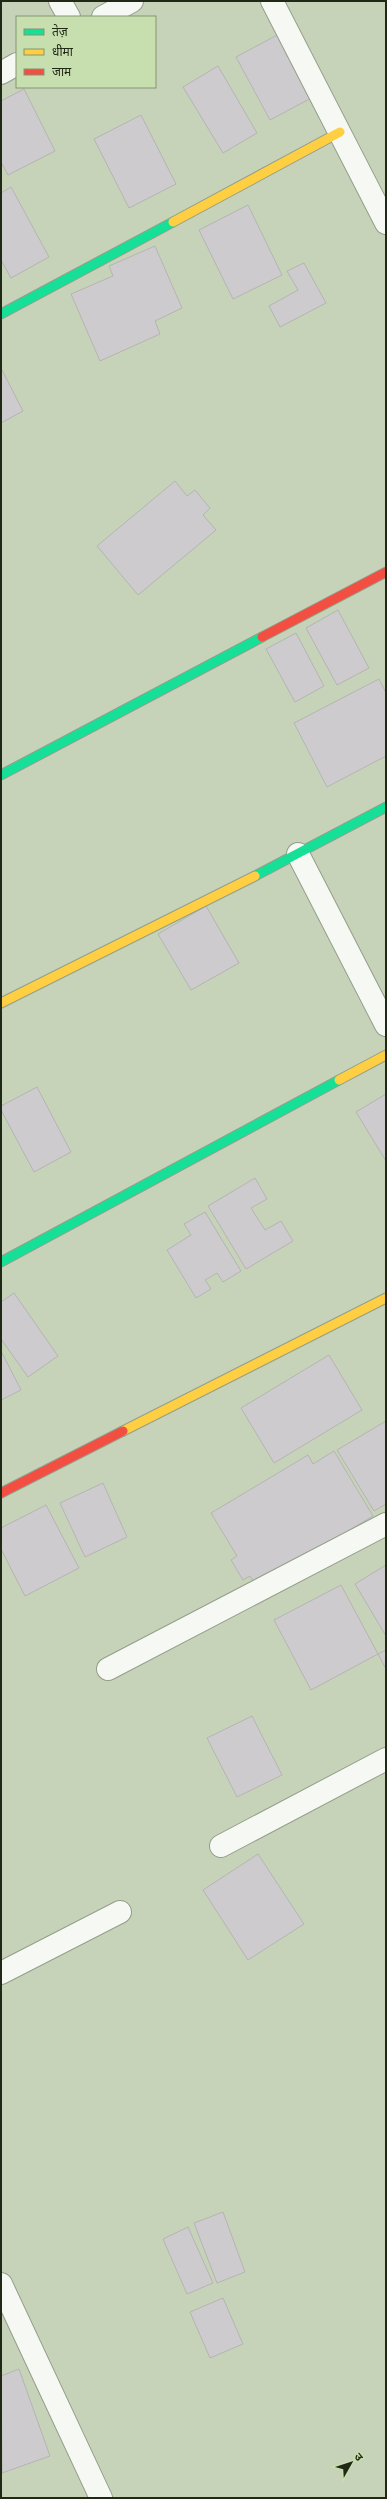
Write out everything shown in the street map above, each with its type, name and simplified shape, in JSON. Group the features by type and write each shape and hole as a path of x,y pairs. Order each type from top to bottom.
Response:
{"street":[{"path":"60,1 68,16"},
{"path":"105,16 132,1"},
{"path":"272,1 386,223"},
{"path":"1,73 16,65"},
{"path":"1,314 340,132"},
{"path":"1,775 386,572"},
{"path":"1,1003 298,854 386,807"},
{"path":"298,854 386,1025"},
{"path":"1,1262 386,1055"},
{"path":"1,1494 386,1298"},
{"path":"108,1669 386,1524"},
{"path":"221,1846 386,1759"},
{"path":"1,1973 120,1912"},
{"path":"1,2284 101,2498"}],"building":[{"path":"281,33 315,96 270,120 236,57"},
{"path":"218,66 257,133 223,153 183,87"},
{"path":"24,89 55,151 8,175 1,162 1,101"},
{"path":"141,115 176,184 129,208 94,139"},
{"path":"11,187 49,257 11,278 1,260 1,193"},
{"path":"248,205 282,275 233,299 199,230"},
{"path":"155,246 182,308 155,321 160,334 100,361 71,294 113,276 109,266"},
{"path":"304,263 326,303 280,327 269,306 298,290 287,271"},
{"path":"1,368 23,411 1,423"},
{"path":"175,481 187,496 195,490 210,508 203,515 216,530 138,595 97,546"},
{"path":"338,610 369,668 337,685 306,628"},
{"path":"296,633 324,686 295,702 266,649"},
{"path":"379,679 386,693 386,756 327,787 294,723"},
{"path":"206,906 239,963 191,990 158,934"},
{"path":"37,1087 71,1152 34,1172 1,1110 1,1106"},
{"path":"386,1094 386,1161 356,1112"},
{"path":"255,1178 267,1199 251,1208 265,1230 281,1221 293,1241 246,1269 208,1206"},
{"path":"205,1212 241,1271 223,1282 217,1273 205,1280 211,1289 196,1298 167,1250 191,1235 184,1224"},
{"path":"14,1293 58,1356 28,1377 1,1339 1,1302"},
{"path":"1,1351 21,1390 1,1400"},
{"path":"329,1355 362,1410 274,1463 241,1408"},
{"path":"386,1421 386,1504 374,1511 337,1450"},
{"path":"334,1451 373,1516 256,1586 250,1576 243,1580 231,1560 237,1556 211,1513 308,1455 313,1464"},
{"path":"103,1483 127,1537 85,1557 60,1503"},
{"path":"46,1505 79,1568 25,1596 1,1549 1,1528"},
{"path":"386,1565 386,1636 355,1584"},
{"path":"341,1585 378,1654 311,1690 274,1620"},
{"path":"386,1650 386,1669 378,1654"},
{"path":"252,1716 282,1775 237,1797 207,1738"},
{"path":"258,1854 304,1924 248,1960 203,1890"},
{"path":"223,2212 245,2272 217,2283 194,2223"},
{"path":"188,2227 213,2283 187,2294 163,2239"},
{"path":"223,2298 243,2344 210,2358 190,2312"},
{"path":"19,2369 50,2456 2,2473 1,2376"}],"traffic: fast":[{"path":"1,314 173,222"},
{"path":"1,775 262,637"},
{"path":"255,876 386,807"},
{"path":"1,1262 339,1080"}],"traffic: slow":[{"path":"173,222 340,132"},
{"path":"1,1003 255,876"},
{"path":"339,1080 386,1055"},
{"path":"123,1431 386,1298"}],"traffic: jam":[{"path":"262,637 386,572"},
{"path":"1,1493 123,1431"}]}
